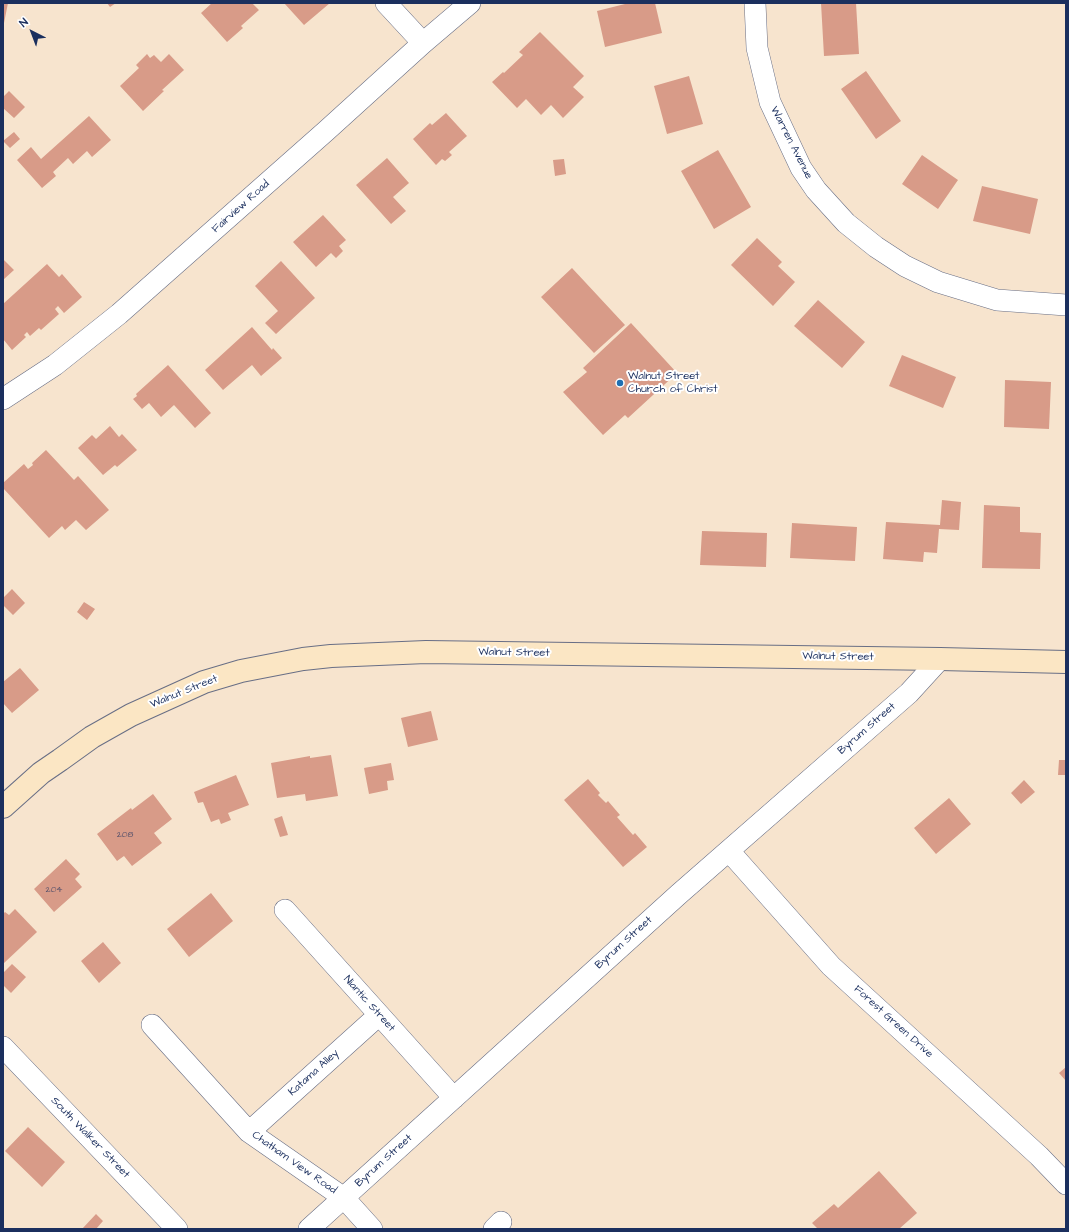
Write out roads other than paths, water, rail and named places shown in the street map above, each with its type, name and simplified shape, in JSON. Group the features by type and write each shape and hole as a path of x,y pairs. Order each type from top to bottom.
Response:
{"main road":[{"name":"Walnut Street","path":"3,807 41,774 92,737 131,714 204,682 241,671 303,659 331,656 426,652 1066,662"}],"street":[{"path":"386,3 422,43"},
{"name":"Fairview Road","path":"3,399 55,365 119,314 326,131 422,43 470,3"},
{"name":"Warren Avenue","path":"755,3 757,48 770,102 801,168 816,190 846,223 893,259 938,282 997,300 1066,305"},
{"name":"Byrum Street","path":"309,1229 677,896 897,703 940,659"},
{"name":"Forest Green Drive","path":"729,851 831,966 1039,1156 1066,1184"},
{"name":"Niantic Street","path":"285,910 454,1098"},
{"name":"Katama Alley","path":"249,1132 379,1015"},
{"name":"Chatham View Road","path":"152,1025 249,1132 344,1198 372,1229"},
{"name":"South Walker Street","path":"3,1047 177,1229"}],"place":[{"name":"Walnut Street Church of Christ","path":"620,383"}]}
